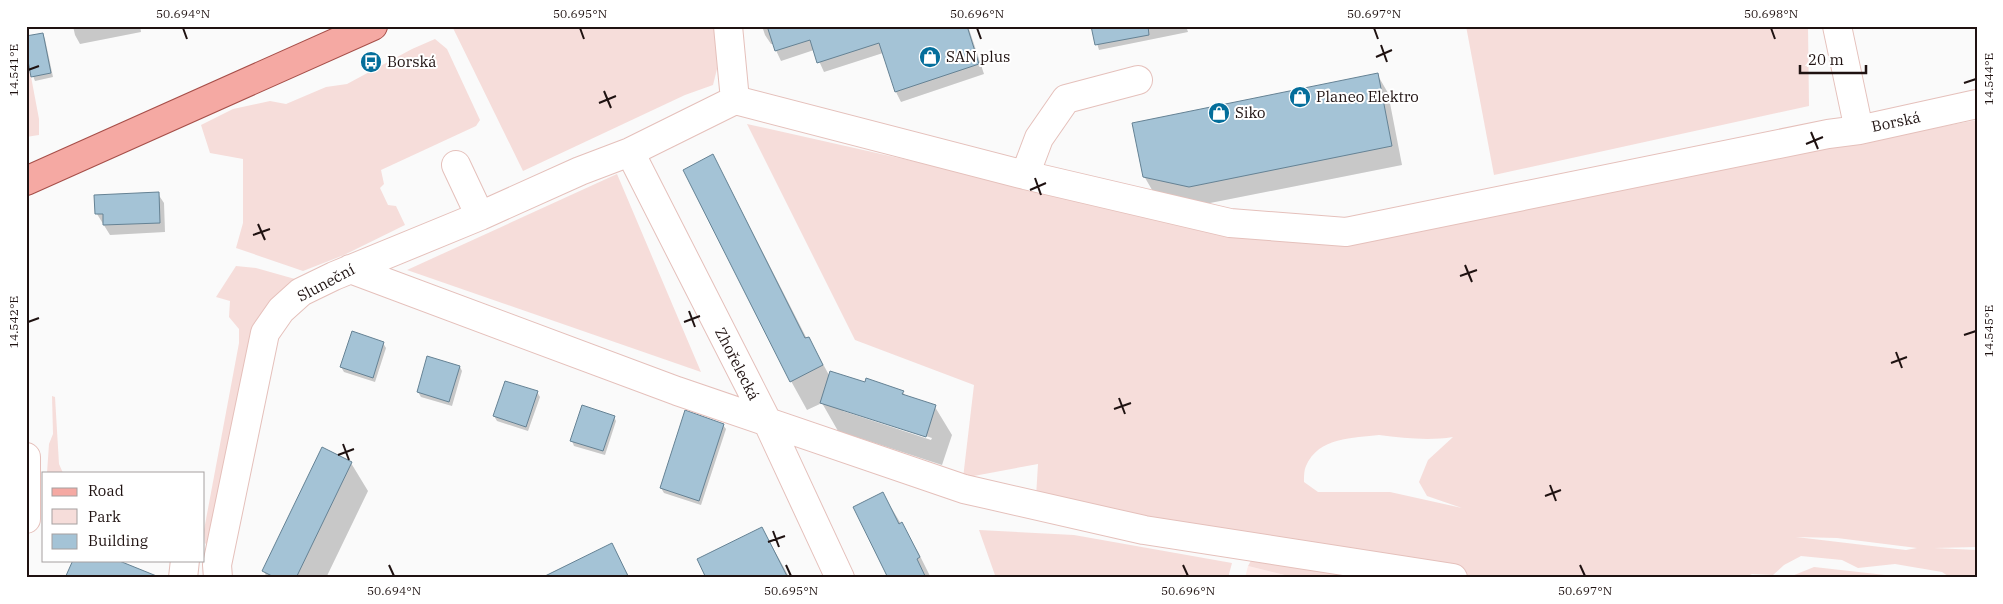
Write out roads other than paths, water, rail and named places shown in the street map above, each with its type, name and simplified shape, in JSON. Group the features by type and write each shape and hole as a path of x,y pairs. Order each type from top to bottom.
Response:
{"main road":[{"path":"26,181 373,26"}],"street":[{"path":"728,26 736,100 1025,175 1230,223 1346,232 1819,136 1859,130"},
{"name":"Borská","path":"1837,26 1859,130 1977,104"},
{"path":"1025,175 1039,138 1066,99 1138,80"},
{"name":"Sluneční","path":"212,568 265,333 281,310 301,292 350,269 480,216 580,171 630,152 736,100"},
{"name":"Zhořelecká","path":"630,152 766,422 840,578"},
{"path":"456,164 480,216"},
{"path":"350,269 677,391 964,489 1144,530 1453,578"},
{"path":"26,457 31,513"},
{"path":"183,578 185,562"}],"place":[{"name":"SAN plus","path":"930,57"},
{"name":"Borská","path":"371,62"},
{"name":"Planeo Elektro","path":"1300,97"},
{"name":"Siko","path":"1219,113"}]}
